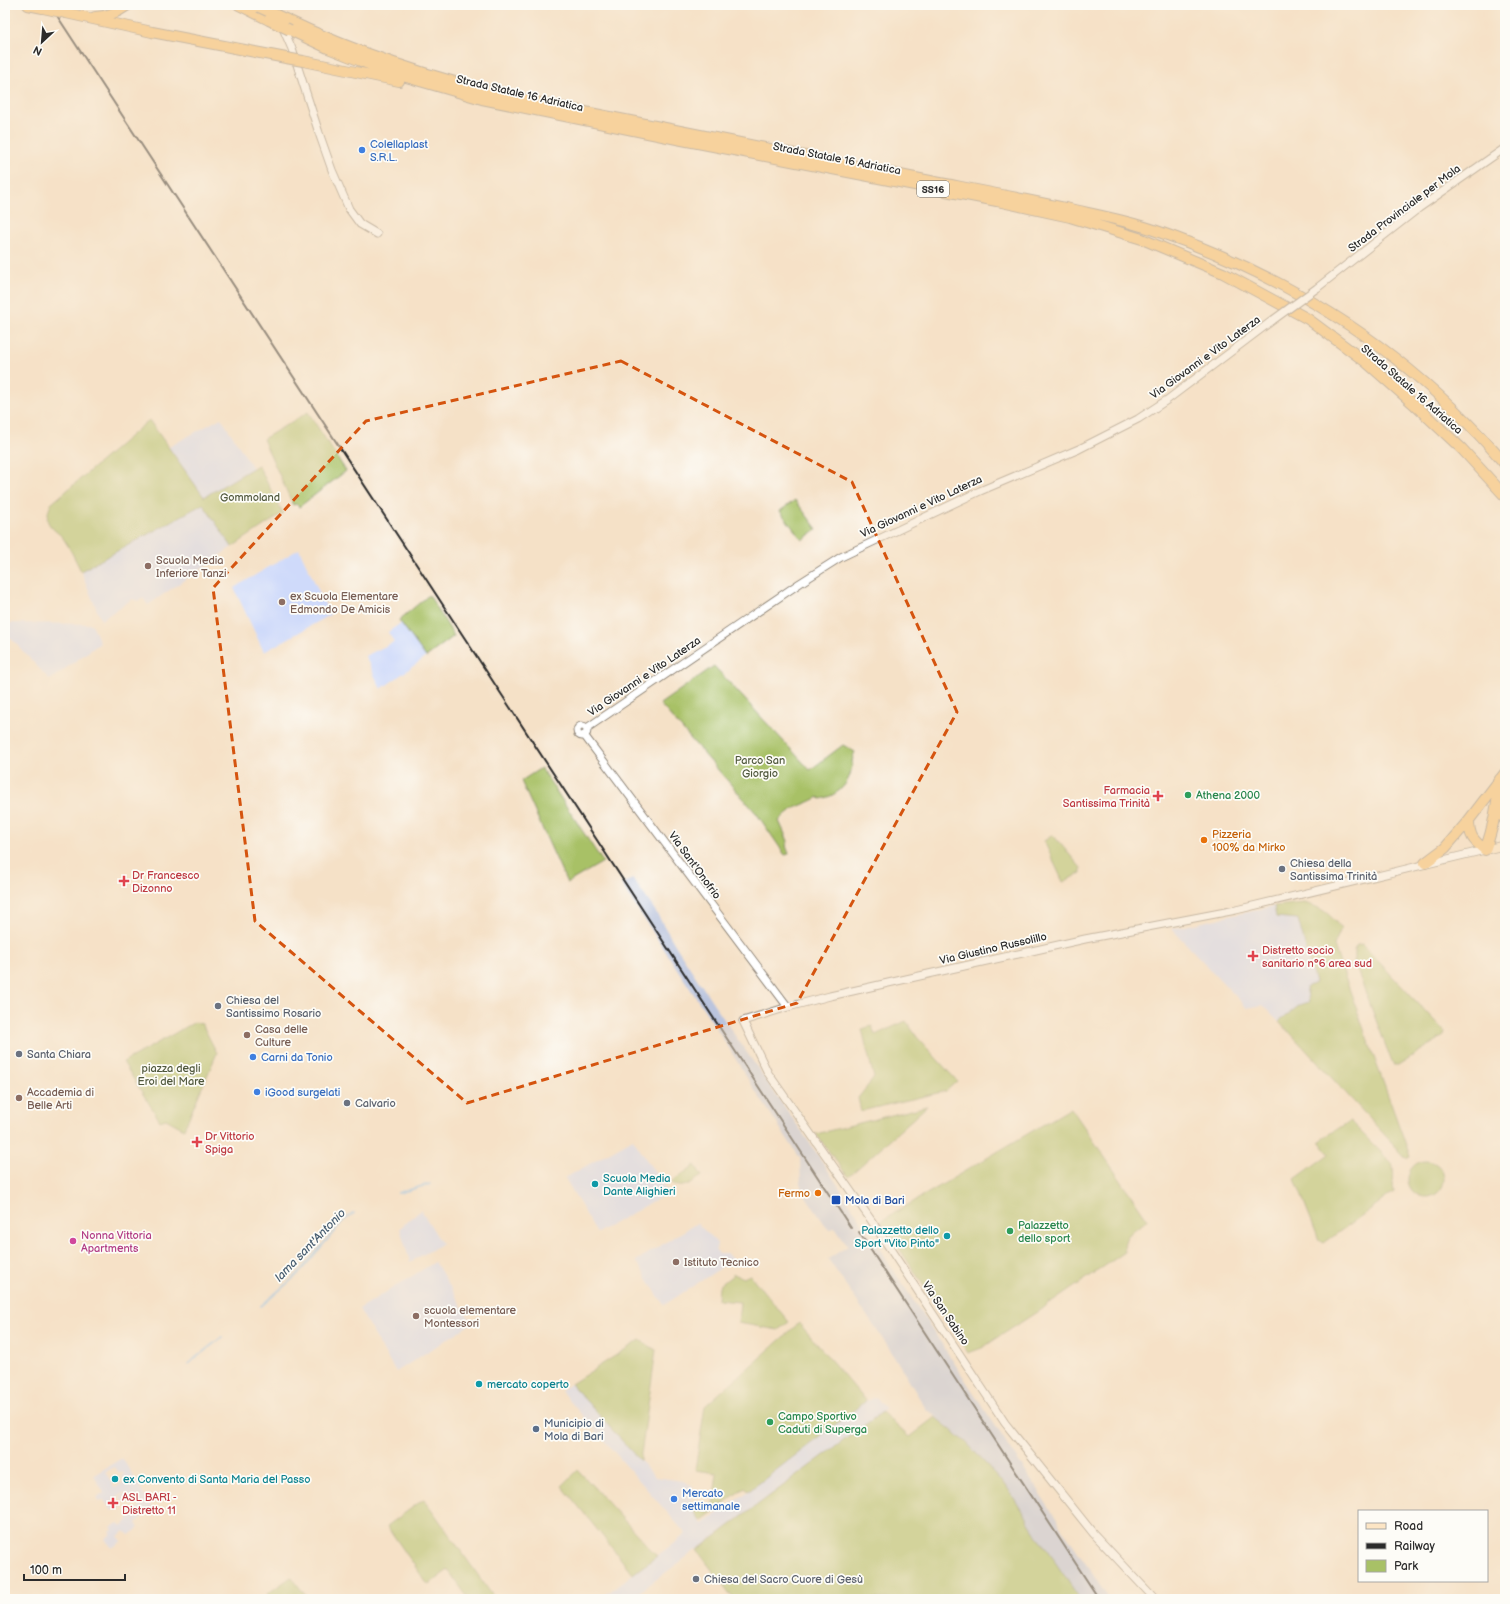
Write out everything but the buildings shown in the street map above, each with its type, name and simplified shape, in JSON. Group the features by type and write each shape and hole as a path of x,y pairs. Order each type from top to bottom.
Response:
{"highway":[{"path":"28,5 152,32 286,58 302,65 448,90"},
{"path":"66,13 91,17 103,17 115,13 128,5"},
{"name":"Strada Statale 16 Adriatica","path":"239,5 290,30 361,61 448,90 507,104 670,138 997,201 1070,217 1142,239 1223,273 1308,320 1366,362 1415,405 1462,449 1505,496"},
{"name":"Strada Statale 16 Adriatica","path":"257,6 311,31 382,60 476,89 543,104 1046,204 1110,218 1150,229 1218,255 1270,279 1302,295 1339,318 1401,362 1446,401 1478,433 1505,464"},
{"path":"1469,820 1469,830 1474,841 1485,850 1490,836 1502,776"},
{"path":"1425,863 1444,848 1469,820 1502,776"},
{"path":"1497,804 1505,820"}],"main road":[{"path":"1485,850 1505,845"}],"street":[{"path":"273,5 302,65 319,133 332,170 349,209 360,224 377,234"},
{"name":"Strada Provinciale per Mola","path":"1273,320 1317,288 1419,208 1505,148"},
{"name":"Via Giovanni e Vito Laterza","path":"585,732 800,583 841,557 980,491 1079,449 1138,419 1167,400 1273,320"},
{"name":"Via Sant'Onofrio","path":"585,732 788,1007"},
{"name":"Via Giustino Russolillo","path":"743,1021 788,1007 1085,939 1250,906 1425,863 1485,850"},
{"name":"Via San Sabino","path":"743,1021 768,1073 871,1220 1005,1423 1093,1533 1155,1599"}],"highlighted area":[{"path":"621,361 852,482 957,712 797,1003 467,1103 255,921 213,588 366,421"}],"shaded area":[{"path":"221,418 253,468 204,497 169,447"},
{"name":"Scuola Media Inferiore Tanzi","path":"203,504 232,547 148,605 143,598 139,601 132,599 101,620 81,571"},
{"name":"ex Scuola Elementare Edmondo De Amicis","path":"299,549 330,615 264,652 234,588"},
{"path":"5,623 92,624 100,643 50,680 5,632"},
{"path":"401,623 426,657 381,689 365,656 394,642 388,632"},
{"path":"633,879 654,909 677,948 725,1021 818,1155 1109,1599 1080,1599 1031,1526 1009,1490 966,1442 926,1409 891,1351 828,1259 848,1246 835,1227 830,1230 828,1229 801,1189 800,1158 621,884"},
{"name":"Distretto socio sanitario n°6 area sud","path":"1274,906 1277,917 1298,919 1315,984 1309,1002 1300,1005 1279,1021 1263,1005 1247,1008 1172,929"},
{"path":"633,1139 668,1193 597,1233 565,1178"},
{"path":"421,1210 442,1244 410,1262 400,1228"},
{"path":"697,1223 717,1243 716,1249 719,1254 727,1254 733,1260 664,1305 636,1261"},
{"name":"scuola elementare Montessori","path":"435,1262 472,1323 396,1372 359,1309"},
{"name":"Mercato settimanale","path":"571,1384 655,1477 683,1481 693,1486 691,1508 702,1524 749,1491 866,1401 876,1397 886,1409 630,1599 600,1599 686,1534 561,1391"},
{"name":"ASL BARI - Distretto 11","path":"122,1458 153,1509 136,1523 139,1528 129,1535 125,1531 118,1536 122,1541 112,1548 105,1539 113,1530 111,1527 118,1523 122,1526 130,1517 128,1515 141,1506 133,1496 123,1501 120,1497 125,1494 125,1492 112,1500 114,1503 118,1501 122,1507 115,1511 114,1509 111,1511 104,1500 99,1502 97,1498 104,1493 94,1475","holes":["115,1467 119,1473 122,1471 124,1474 121,1476 123,1479 125,1477 127,1480 115,1488 105,1472"]}],"green space":[{"path":"308,412 346,471 299,507 296,504 293,505 263,439"},
{"name":"Gommoland","path":"149,420 204,497 258,465 283,513 232,547 203,504 81,571 63,538 51,527 48,522 47,519 51,504"},
{"path":"795,500 817,529 802,540 780,511"},
{"path":"429,595 454,636 426,657 399,620"},
{"name":"Parco San Giorgio","path":"714,666 810,770 843,745 855,752 850,775 844,785 836,793 826,798 820,799 819,797 793,809 779,821 788,841 786,846 789,854 785,855 757,814 660,704"},
{"path":"541,768 603,862 567,883 521,781"},
{"path":"1053,835 1081,868 1081,873 1063,882 1044,841"},
{"path":"1304,903 1325,912 1341,929 1334,945 1410,1156 1407,1159 1279,1021 1300,1005 1309,1002 1306,987 1315,983 1298,919 1276,917 1274,906"},
{"path":"1362,944 1445,1032 1444,1036 1398,1065 1393,1065 1354,962 1354,950 1357,945"},
{"path":"906,1021 917,1037 957,1081 946,1091 861,1111 858,1098 874,1078 862,1029 872,1026 875,1035"},
{"name":"piazza degli Eroi del Mare","path":"195,1022 202,1024 217,1053 184,1129 166,1119 160,1121 123,1062"},
{"path":"927,1106 848,1177 816,1134"},
{"name":"Palazzetto dello sport","path":"1071,1108 1148,1220 1130,1233 1127,1237 1124,1246 1125,1252 982,1348 968,1353 881,1221"},
{"path":"1350,1121 1392,1163 1394,1192 1324,1243 1319,1240 1295,1179 1329,1154 1319,1141"},
{"path":"1429,1161 1439,1166 1443,1172 1443,1186 1439,1192 1433,1196 1423,1197 1413,1192 1409,1186 1408,1176 1413,1166 1419,1162"},
{"path":"695,1165 702,1176 683,1186 675,1185 671,1182"},
{"path":"734,1274 743,1278 750,1275 789,1322 778,1330 738,1323 740,1302 718,1300 719,1286"},
{"name":"Campo Sportivo Caduti di Superga","path":"799,1323 866,1401 749,1491 745,1487 701,1521 691,1508 712,1512 717,1473 695,1470 705,1406"},
{"path":"640,1340 656,1350 640,1461 571,1384"},
{"path":"882,1412 909,1437 935,1417 966,1442 1009,1490 1031,1526 1080,1599 731,1599 733,1598 697,1550"},
{"path":"578,1470 657,1556 633,1574 562,1486"},
{"path":"424,1499 495,1599 469,1599 448,1570 428,1585 387,1526"},
{"path":"291,1577 309,1599 271,1599 267,1594"}],"waterway":[{"name":"lama sant'Antonio","path":"398,1193 430,1184"},
{"name":"lama sant'Antonio","path":"261,1306 297,1275 342,1222 354,1213"},
{"name":"lama sant'Antonio","path":"188,1364 222,1337"}],"railway":[{"path":"50,5 851,1228"},
{"path":"859,1232 1099,1599"}],"place":[{"name":"Colellaplast S.R.L.","path":"362,150"},
{"name":"Scuola Media Inferiore Tanzi","path":"148,566"},
{"name":"ex Scuola Elementare Edmondo De Amicis","path":"282,602"},
{"name":"Athena 2000","path":"1188,795"},
{"name":"Farmacia Santissima Trinità","path":"1158,796"},
{"name":"Pizzeria 100% da Mirko","path":"1204,840"},
{"name":"Chiesa della Santissima Trinità","path":"1282,869"},
{"name":"Dr Francesco Dizonno","path":"124,881"},
{"name":"Distretto socio sanitario n°6 area sud","path":"1253,956"},
{"name":"Chiesa del Santissimo Rosario","path":"218,1006"},
{"name":"Casa delle Culture","path":"247,1035"},
{"name":"Santa Chiara","path":"19,1054"},
{"name":"Carni da Tonio","path":"253,1057"},
{"name":"iGood surgelati","path":"257,1092"},
{"name":"Accademia di Belle Arti","path":"19,1098"},
{"name":"Calvario","path":"347,1103"},
{"name":"Dr Vittorio Spiga","path":"197,1142"},
{"name":"Scuola Media Dante Alighieri","path":"595,1184"},
{"name":"Fermo","path":"818,1193"},
{"name":"Mola di Bari","path":"836,1200"},
{"name":"Palazzetto dello sport","path":"1010,1231"},
{"name":"Palazzetto dello Sport \"Vito Pinto\"","path":"947,1236"},
{"name":"Nonna Vittoria Apartments","path":"73,1241"},
{"name":"Istituto Tecnico","path":"676,1262"},
{"name":"scuola elementare Montessori","path":"416,1316"},
{"name":"mercato coperto","path":"479,1384"},
{"name":"Campo Sportivo Caduti di Superga","path":"770,1422"},
{"name":"Municipio di Mola di Bari","path":"536,1429"},
{"name":"ex Convento di Santa Maria del Passo","path":"115,1479"},
{"name":"Mercato settimanale","path":"674,1499"},
{"name":"ASL BARI - Distretto 11","path":"113,1503"},
{"name":"Chiesa del Sacro Cuore di Gesù","path":"696,1579"}]}
